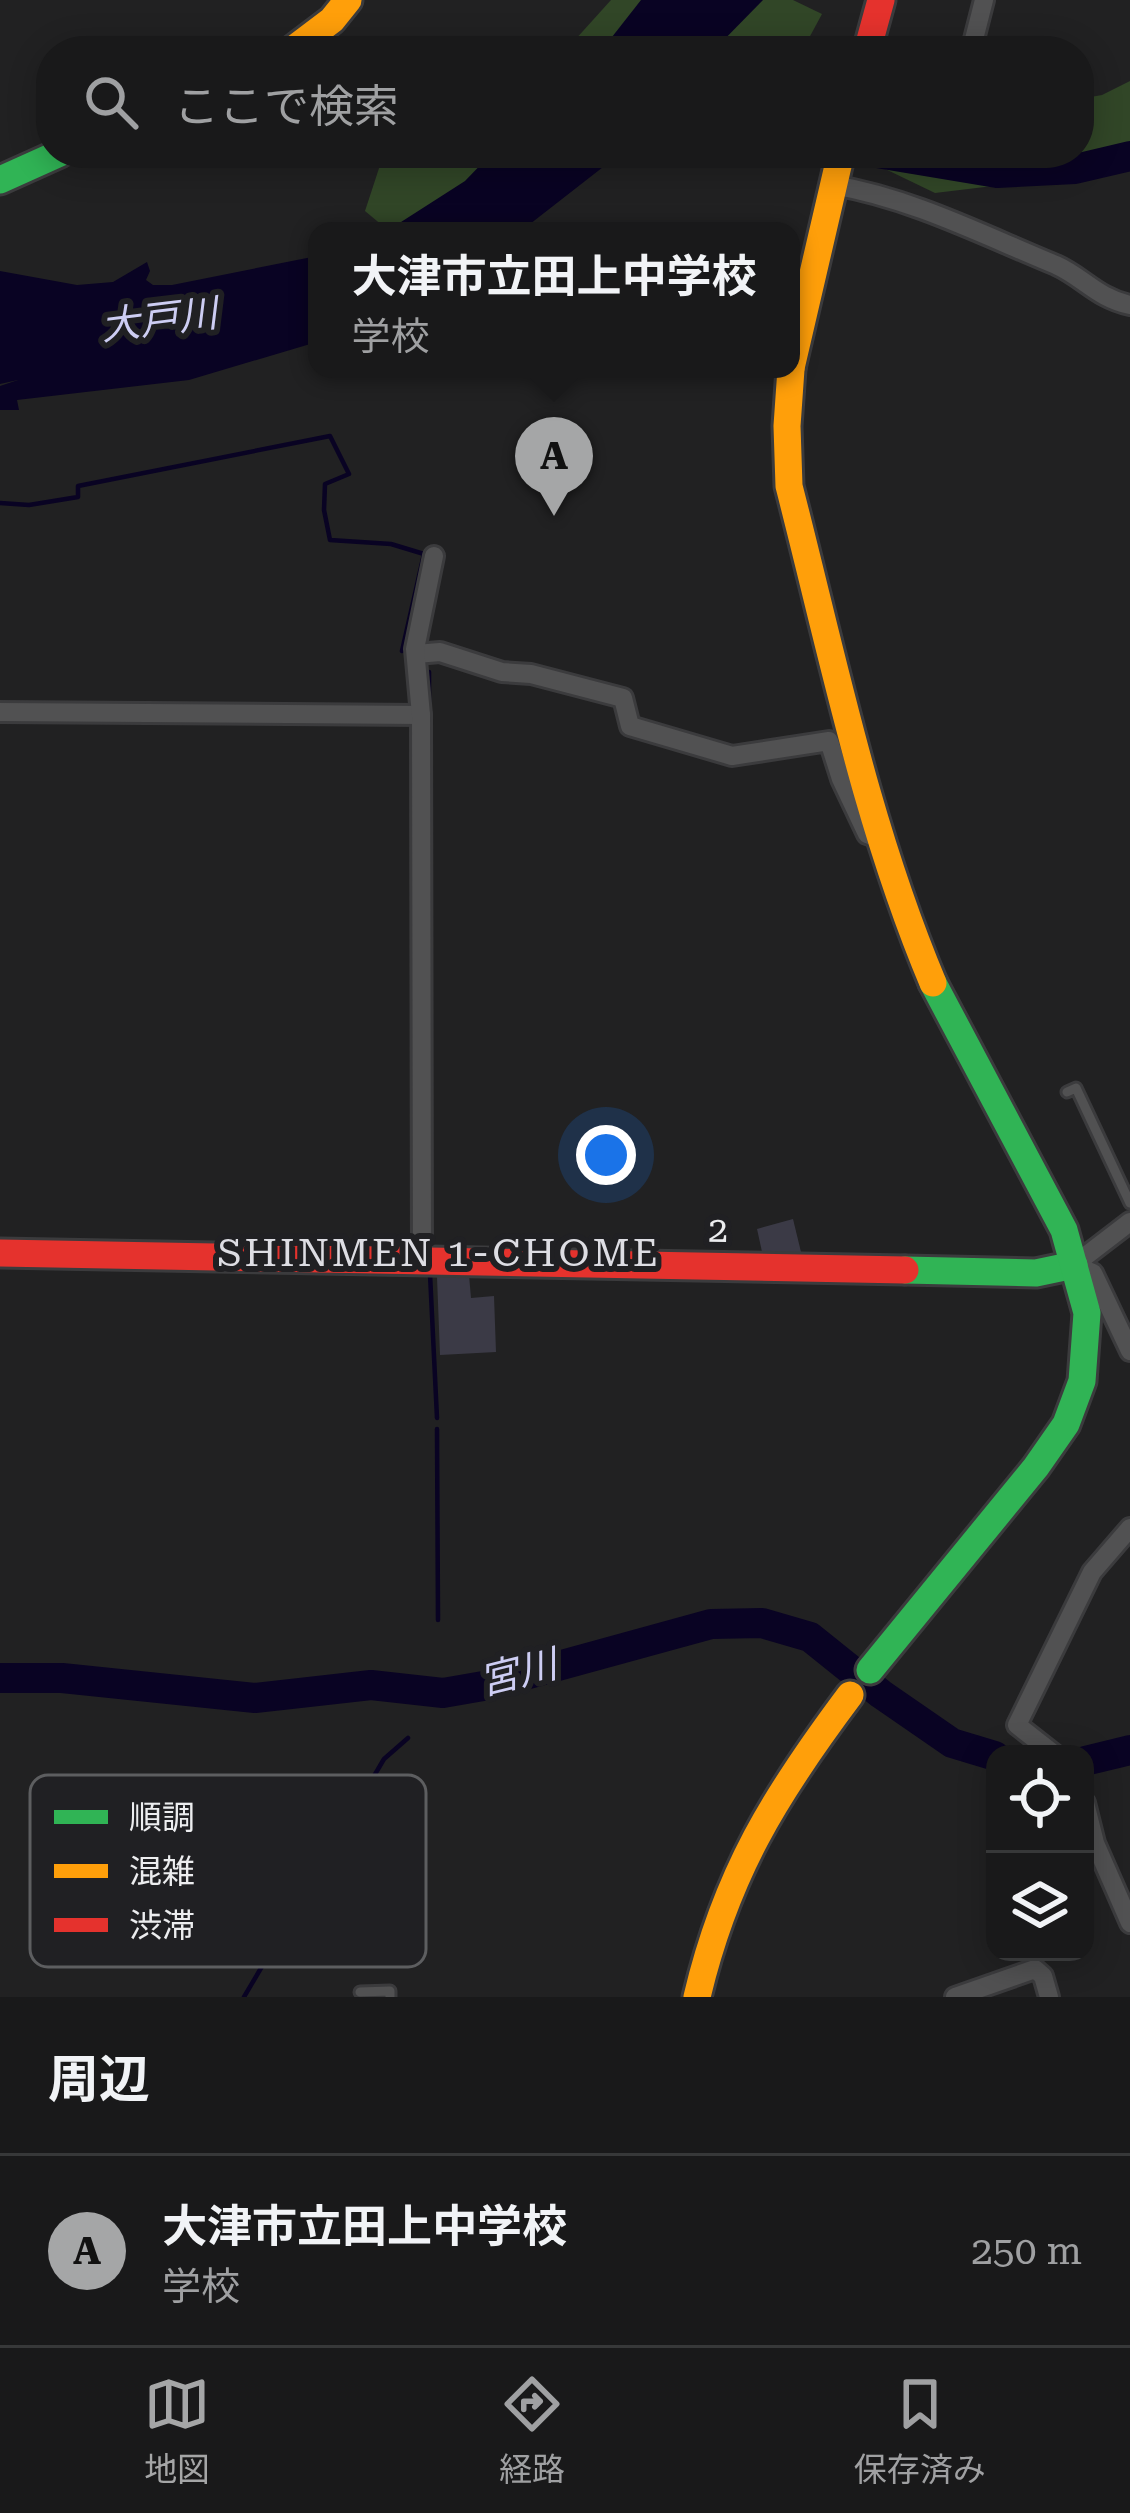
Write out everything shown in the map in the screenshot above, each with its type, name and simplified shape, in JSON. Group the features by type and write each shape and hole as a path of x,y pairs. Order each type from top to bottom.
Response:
{"main road":[{"path":"311,36 348,0"},
{"path":"871,36 881,0"},
{"path":"0,180 36,164"},
{"path":"800,329 837,168"},
{"path":"791,378 788,486 880,838 938,995 1064,1230 1087,1313 1082,1381 1066,1424 870,1670"},
{"name":"2","path":"0,1253 1036,1273 1074,1265"},
{"path":"697,1997 713,1924 742,1853 776,1796 850,1695"}],"street":[{"path":"975,36 984,0"},
{"path":"833,185 875,192 949,220 1062,267 1100,296 1130,305"},
{"path":"422,1259 421,716 416,654 434,556"},
{"path":"416,654 440,652 502,672 531,674 623,698 630,726 732,756 829,741 867,834 880,838"},
{"path":"0,712 421,716"},
{"path":"1130,1222 1074,1265 1093,1273 1130,1351"},
{"path":"1040,1745 1017,1724 1092,1573 1130,1528"},
{"path":"1094,1839 1130,1923"},
{"path":"955,1997 1034,1961 1049,1997"}],"lane":[{"path":"1067,1092 1076,1088 1130,1203"},
{"path":"360,1993 390,1991 390,1997"}],"green space":[{"path":"611,0 646,0 618,36 579,36"},
{"path":"745,0 793,0 822,14 810,36 712,36"},
{"path":"1130,81 1130,155 1075,176 935,193 883,168 1094,168 1094,96"},
{"path":"379,168 486,168 468,185 404,222 378,222 365,211"}],"water":[{"path":"641,0 763,0 728,36 613,36"},
{"path":"478,168 602,168 533,222 401,222"},
{"name":"大戸川","path":"308,258 308,345 189,380 17,400 19,410 0,410 0,386 18,380 0,384 0,271 77,285 113,282 147,262 146,280 172,285"}],"building":[{"path":"793,1219 801,1252 764,1261 757,1229"},
{"path":"469,1275 471,1298 494,1296 496,1352 440,1355 437,1277"}],"waterway":[{"path":"1094,165 1130,156"},
{"path":"967,168 997,173 1079,168"},
{"path":"0,503 29,505 78,497 78,486 330,436 349,474 325,484 330,540 391,544 424,554 402,651"},
{"path":"429,672 429,706"},
{"path":"430,1274 437,1418"},
{"path":"437,1429 438,1620"},
{"name":"宮川","path":"0,1678 62,1678 255,1698 371,1685 443,1693 489,1685 711,1624 762,1623 810,1637 952,1743 986,1753"},
{"path":"375,1775 384,1759 408,1738"},
{"name":"宮川","path":"1094,1759 1130,1750"},
{"path":"244,1997 262,1967"}],"traffic: fast":[{"path":"0,180 36,164"},
{"path":"870,1670 1036,1467 1066,1424 1082,1381 1087,1313 1064,1230 933,983"},
{"path":"905,1270 1036,1273 1074,1265"}],"traffic: slow":[{"path":"311,36 348,0"},
{"path":"800,329 838,168"},
{"path":"790,378 789,486 869,800 933,983"},
{"path":"697,1997 723,1912 756,1837 850,1695"}],"traffic: jam":[{"path":"871,36 881,0"},
{"path":"0,1253 905,1270"}],"place":[{"name":"大津市立田上中学校","path":"554,516"}],"district":[{"name":"SHINMEN 1-CHOME","path":"439,1253"}]}
